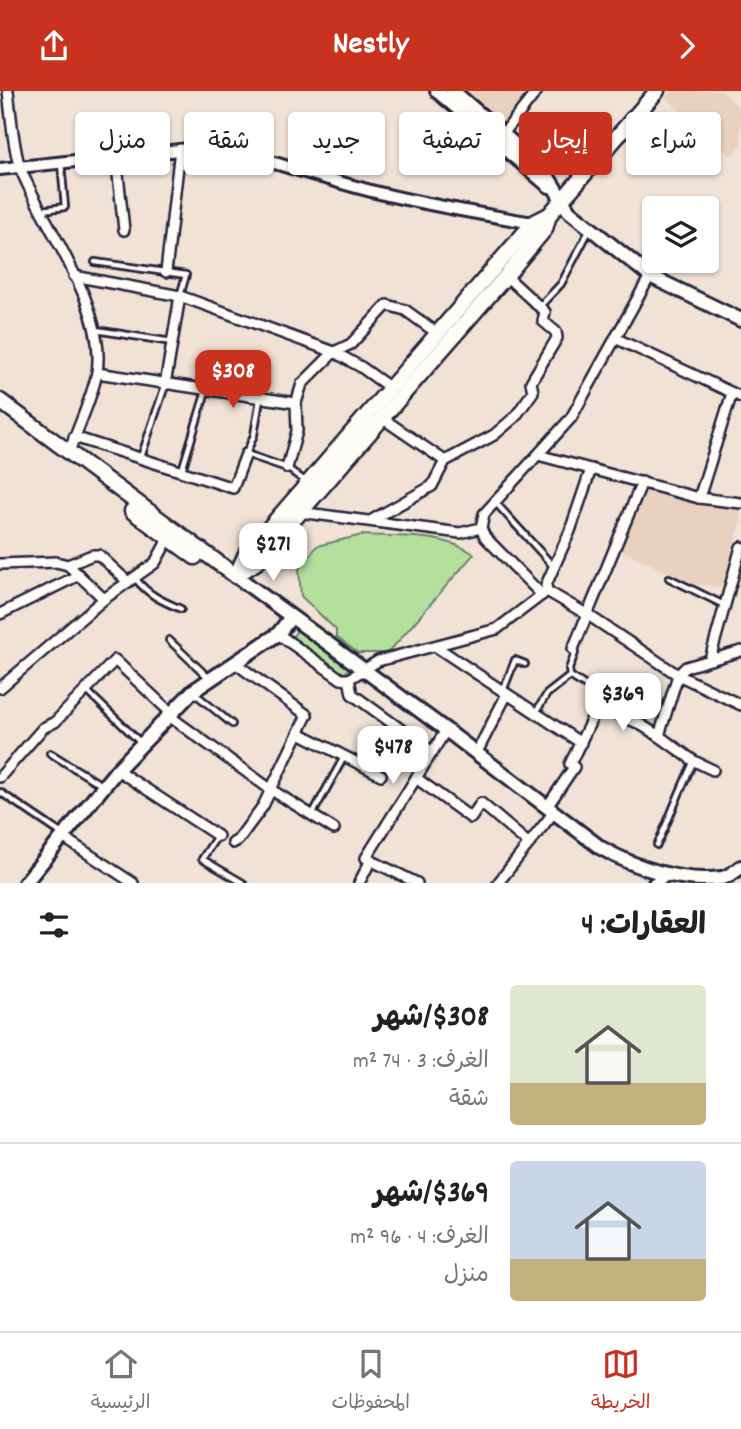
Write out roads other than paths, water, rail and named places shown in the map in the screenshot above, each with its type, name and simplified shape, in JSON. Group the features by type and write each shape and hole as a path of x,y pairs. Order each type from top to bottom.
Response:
{"main road":[{"path":"438,91 562,198"},
{"path":"453,91 477,112"},
{"path":"236,576 257,562 506,276 545,229 549,215 562,198 657,91"},
{"path":"505,136 543,169 569,211 650,276 741,320"},
{"path":"236,576 245,556 389,387 533,223 549,215"},
{"path":"0,401 69,452 205,563 236,576 601,848 660,879 725,881 741,867"},
{"path":"0,411 171,534"},
{"path":"30,882 62,835 103,786 192,691 278,634 291,617"}],"street":[{"path":"8,91 20,167 74,276 96,330 97,373 69,452"},
{"path":"505,131 537,91"},
{"path":"170,150 208,147 233,152 449,209 533,223"},
{"path":"166,272 180,149"},
{"path":"0,169 75,161"},
{"path":"118,175 124,229"},
{"path":"74,276 180,296 334,352 389,387"},
{"path":"372,520 432,486 445,461 494,435 515,417 533,392 531,382 557,338 556,331 543,321 545,312 506,276"},
{"path":"650,276 571,418 484,514 481,528 485,537 544,593 588,615 678,675 741,705"},
{"path":"165,385 180,296"},
{"path":"287,468 297,431 296,403 302,384 334,352 351,344 387,305 405,310 437,333"},
{"path":"615,338 737,395 699,498"},
{"path":"97,373 296,403"},
{"path":"382,418 445,461"},
{"path":"74,437 233,488 246,454"},
{"path":"538,454 699,498 741,503"},
{"path":"278,634 341,679 349,679 378,661 497,629 544,593 591,469"},
{"path":"572,649 642,482"},
{"path":"299,512 460,533 481,528"},
{"path":"0,688 104,599 155,563 171,534"},
{"path":"710,659 741,547"},
{"path":"68,565 92,555 99,555 131,580"},
{"path":"0,564 55,562 68,565 104,599"},
{"path":"0,614 79,575"},
{"path":"435,646 581,743"},
{"path":"659,736 678,675 686,667 741,651"},
{"path":"0,777 43,728 55,722 115,660 170,714 270,789 334,829"},
{"path":"233,843 263,806 307,715 235,663"},
{"path":"349,679 352,694 432,752"},
{"path":"477,753 505,693"},
{"path":"498,883 529,844 551,809 574,767 569,764 598,706 638,723 694,761 713,770"},
{"path":"417,883 398,879 366,858 446,730"},
{"path":"299,733 381,775"},
{"path":"117,770 218,836"},
{"path":"416,778 471,817 481,803 529,844"},
{"path":"62,835 133,883"},
{"path":"359,883 371,860"}],"lane":[{"path":"41,211 65,207 61,163"},
{"path":"539,307 561,283 590,228"},
{"path":"95,262 186,275 180,296"},
{"path":"96,330 173,342"},
{"path":"140,458 165,385"},
{"path":"181,471 206,391"},
{"path":"260,399 254,435 246,454 287,468 308,482"},
{"path":"495,502 555,568"},
{"path":"669,578 725,605"},
{"path":"131,580 157,599 181,609"},
{"path":"169,640 210,679"},
{"path":"572,649 576,653 569,669 570,676 592,690 598,698 598,706"},
{"path":"505,693 515,660 524,664"},
{"path":"535,713 547,694 570,676"},
{"path":"86,690 142,744"},
{"path":"192,691 232,724"},
{"path":"50,753 103,786"},
{"path":"312,815 344,756"},
{"path":"657,845 694,761"},
{"path":"0,792 62,835"},
{"path":"218,836 202,859 243,883"}]}
